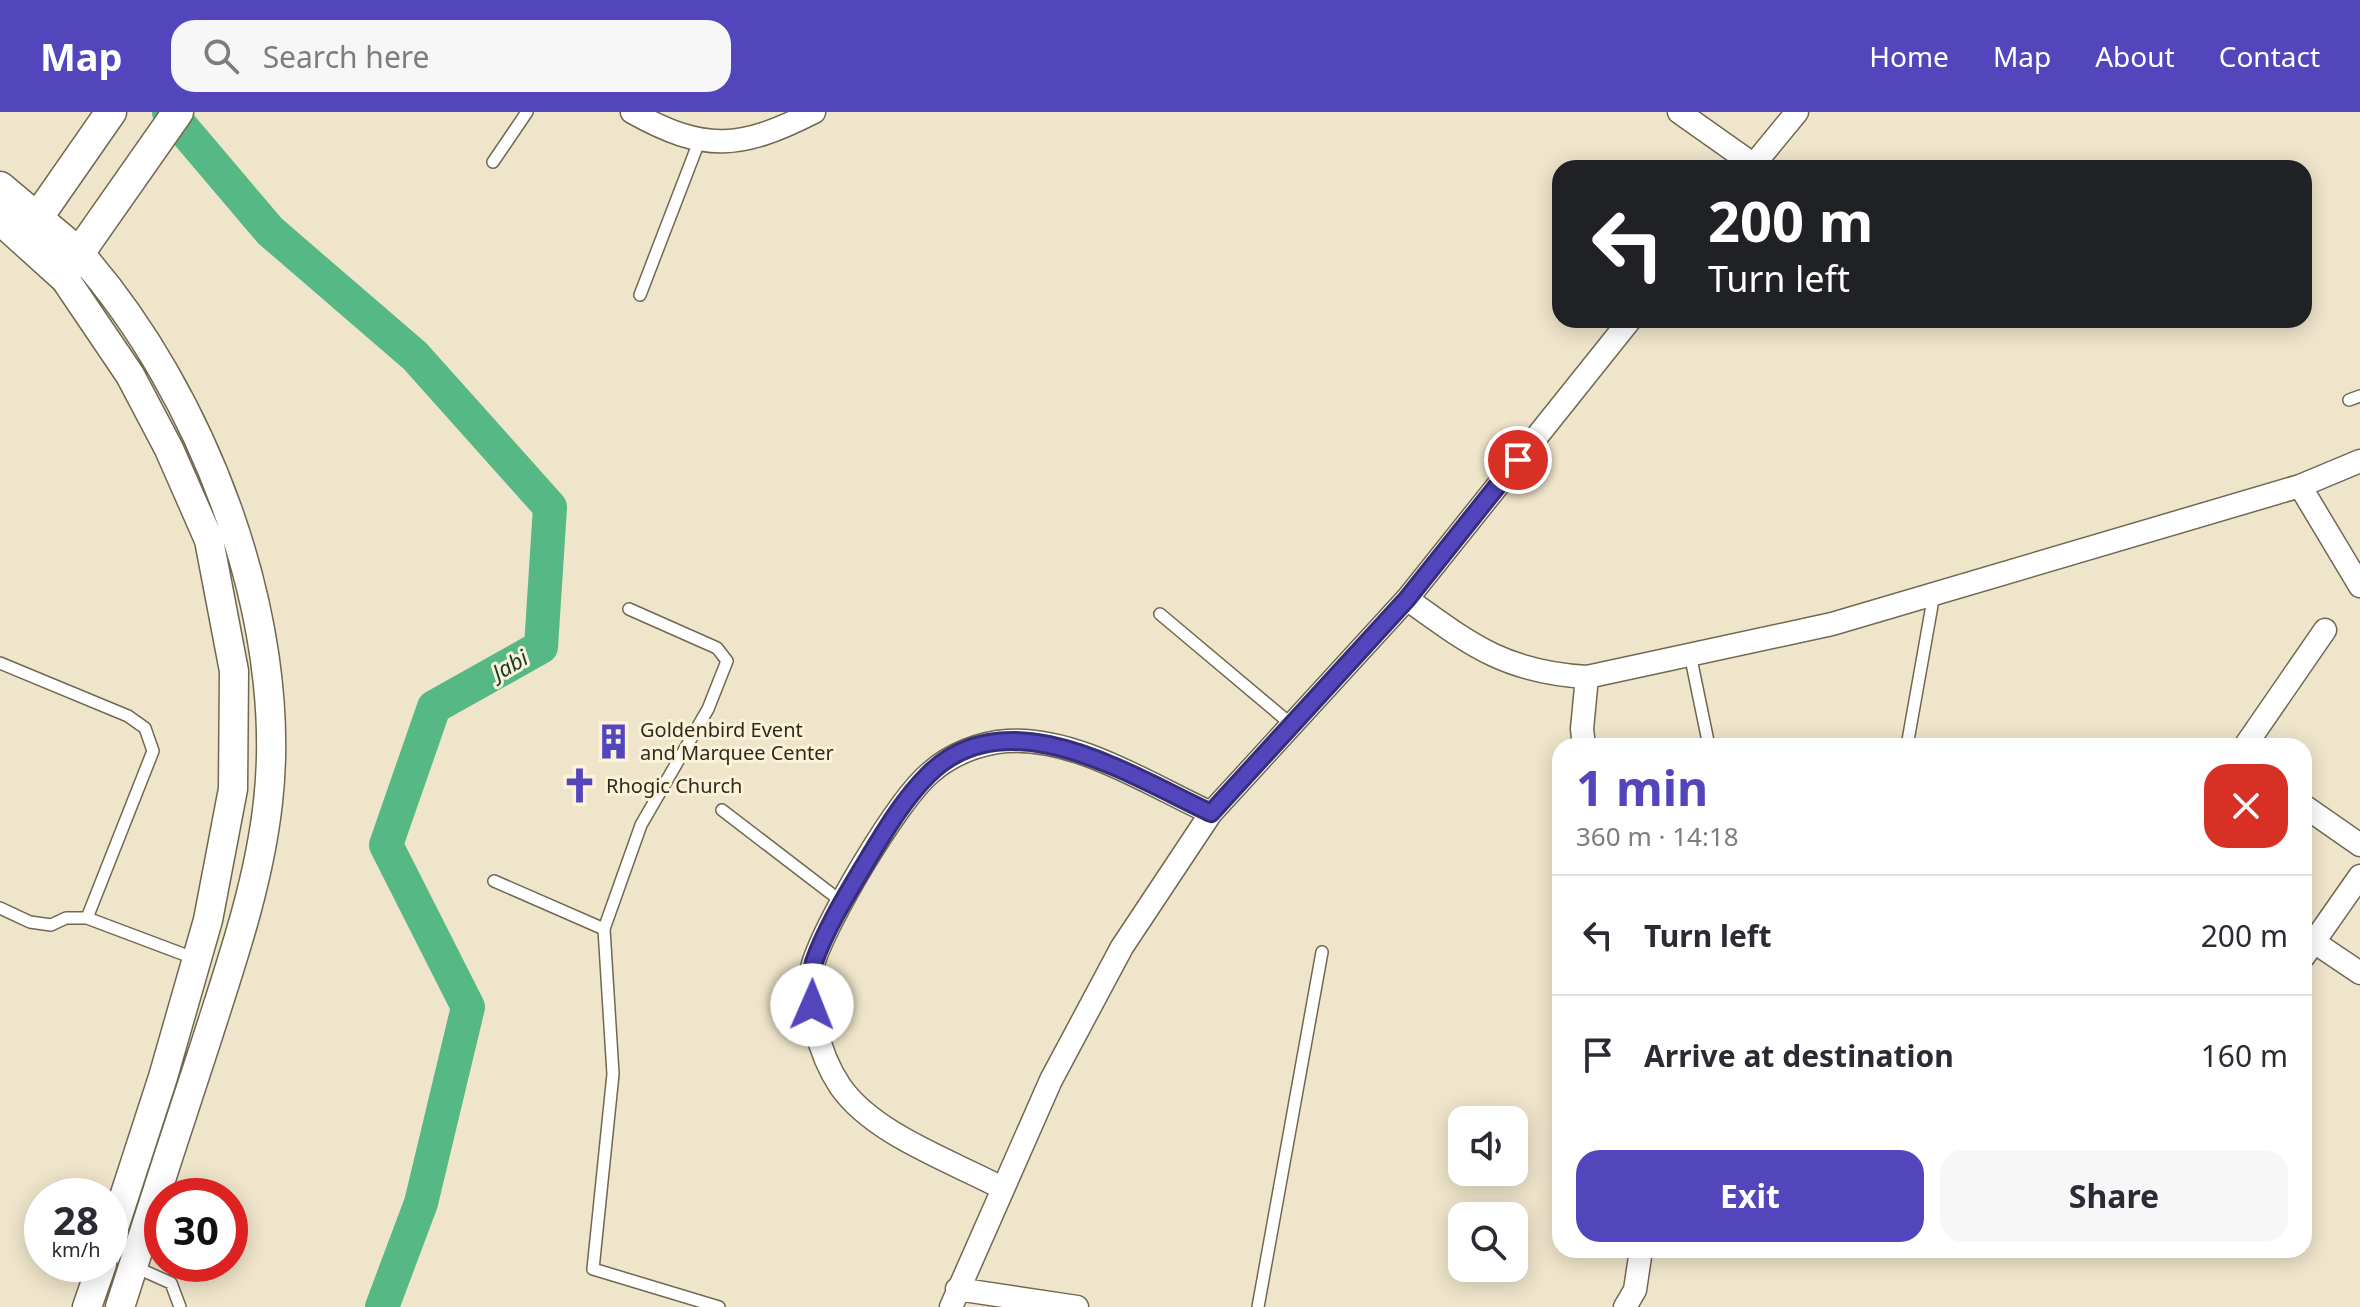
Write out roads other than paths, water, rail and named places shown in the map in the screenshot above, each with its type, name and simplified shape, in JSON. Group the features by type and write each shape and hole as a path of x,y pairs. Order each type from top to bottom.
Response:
{"main road":[{"path":"31,227 111,112"},
{"path":"0,187 31,227 71,265 178,112"},
{"path":"0,219 31,227"}],"street":[{"path":"632,112 671,134 724,142 766,136 814,112"},
{"path":"1679,112 1744,160"},
{"path":"1757,160 1797,112"},
{"path":"71,265 169,449 209,540 234,671 233,789 197,959 128,1182"},
{"path":"71,265 130,314 205,452 231,517 260,625 268,721 268,800 255,880 120,1307"},
{"path":"1077,1307 954,1298 1051,1080 1122,947 1211,813 1407,599 1624,328"},
{"path":"1407,599 1476,649 1545,674 1587,677 1832,624 2300,486 2360,461"},
{"path":"2300,486 2360,586"},
{"path":"2251,738 2325,630"},
{"path":"1583,738 1587,677"},
{"path":"1002,1188 869,1118 840,1085 823,1049 812,1005 813,965 843,902 892,820 930,773 975,746 1008,741 1071,748 1211,813"},
{"path":"2312,812 2360,845"},
{"path":"2312,945 2360,876"},
{"path":"2312,950 2360,973"},
{"path":"1625,1307 1635,1290 1640,1258"},
{"path":"87,1307 96,1282"}],"lane":[{"path":"493,162 527,112"},
{"path":"640,295 700,139"},
{"path":"1908,738 1935,594"},
{"path":"629,609 717,648 727,661 708,709 641,825 604,929 613,1074 593,1269 719,1307"},
{"path":"1160,614 1293,726"},
{"path":"1690,654 1707,738"},
{"path":"0,663 128,716 145,728 153,751 87,918"},
{"path":"722,810 843,902"},
{"path":"494,881 604,929"},
{"path":"0,908 30,922 51,925 66,918 87,918 197,959"},
{"path":"1258,1307 1322,952"},
{"path":"133,1266 171,1283 180,1307"}],"waterway":[{"name":"Jabi","path":"169,112 270,231 415,356 550,507 541,647 434,707 386,845 468,1007 421,1203 382,1307"}],"place":[{"name":"Goldenbird Event and Marquee Center","path":"614,742"},
{"name":"Rhogic Church","path":"580,786"}]}
